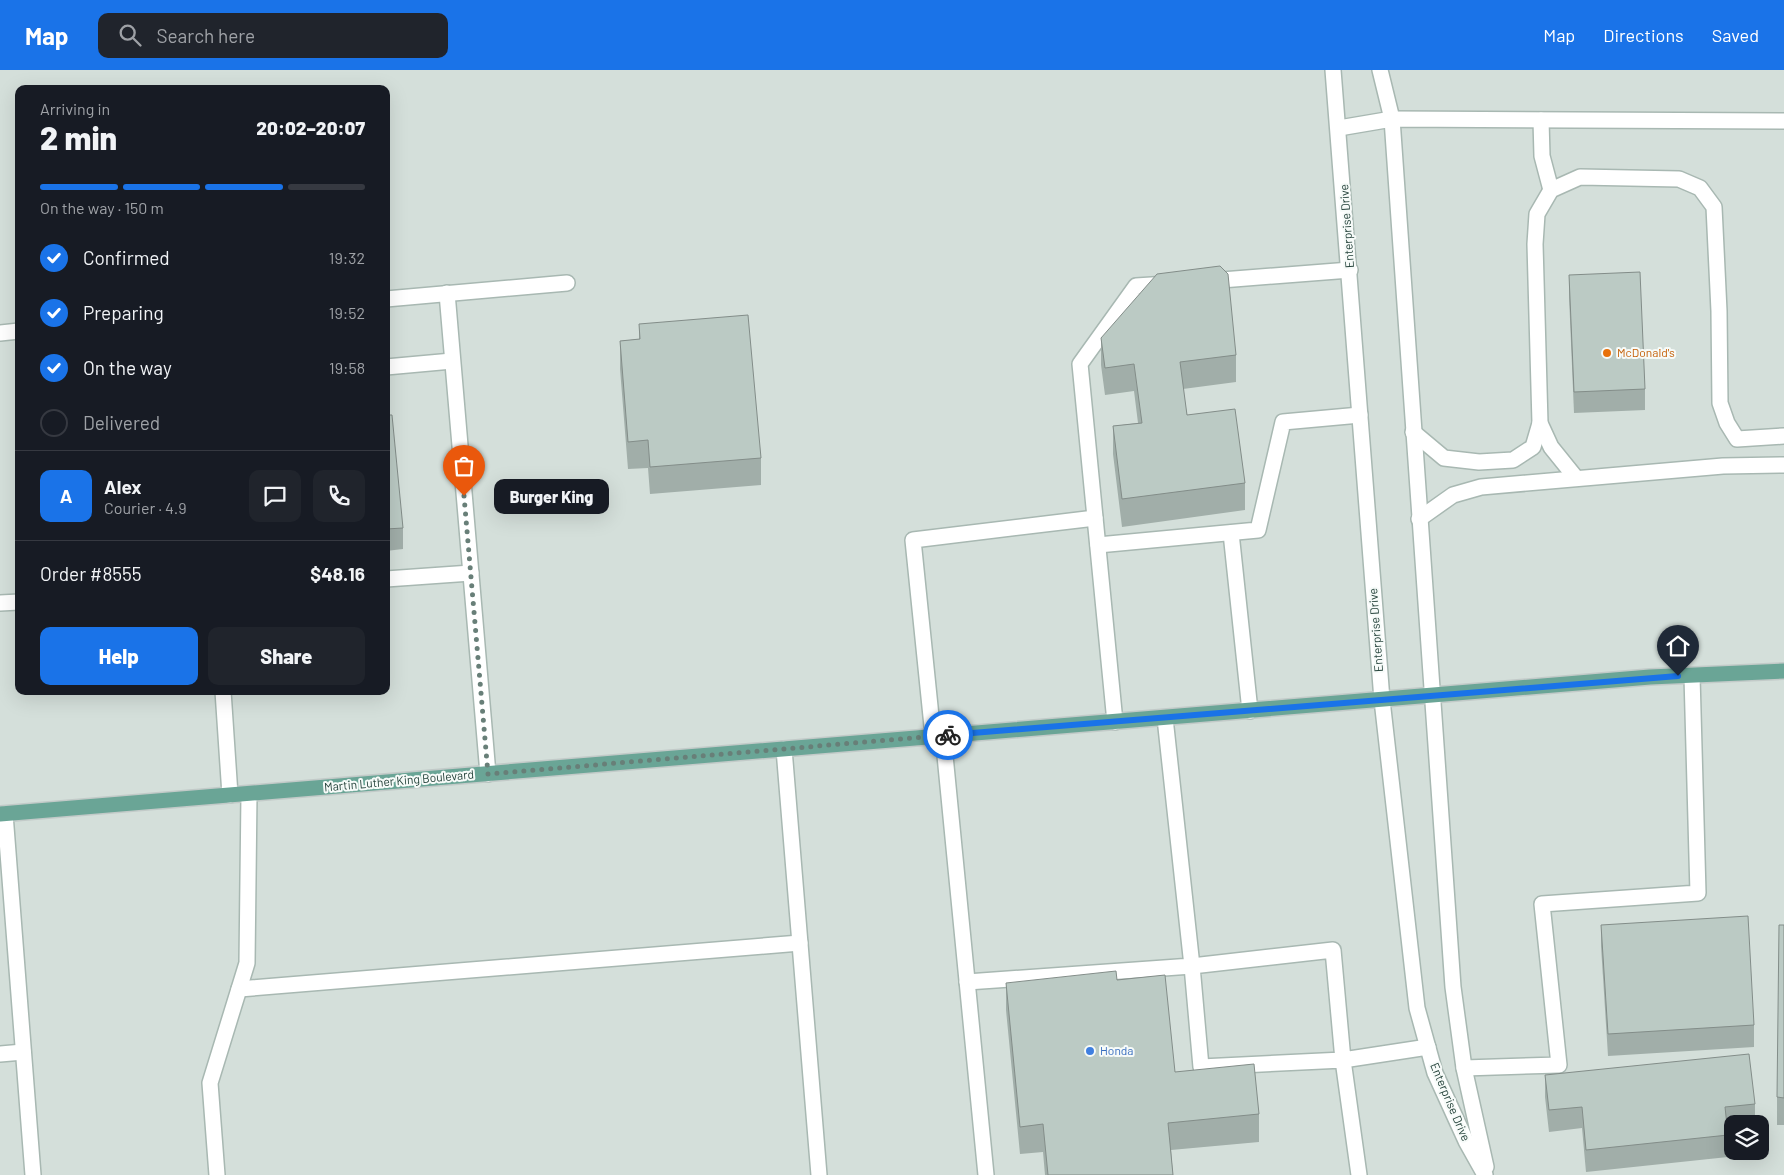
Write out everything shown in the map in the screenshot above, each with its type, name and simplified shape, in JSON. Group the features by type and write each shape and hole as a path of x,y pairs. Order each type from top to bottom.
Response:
{"main road":[{"name":"Martin Luther King Boulevard","path":"2,814 1432,695 1784,671"}],"street":[{"name":"Enterprise Drive","path":"1334,70 1382,700 1417,1008 1435,1073 1466,1141 1487,1175"},
{"name":"Enterprise Drive","path":"1380,70 1392,119 1452,987 1464,1068 1487,1175"},
{"path":"1339,128 1392,119 1784,121"},
{"path":"1541,120 1542,156 1551,190"},
{"path":"1413,432 1444,458 1478,462 1514,460 1533,447 1540,423 1535,244 1537,214 1551,190 1580,177 1679,179 1700,188 1714,207 1719,311 1720,403 1727,423 1737,439 1784,436"},
{"path":"1115,722 1080,364 1136,286 1350,270"},
{"path":"390,299 567,283"},
{"path":"446,294 488,774"},
{"path":"0,333 15,332"},
{"path":"390,367 452,361"},
{"path":"1098,545 1258,530 1283,422 1360,414"},
{"path":"1540,423 1551,447 1576,478"},
{"path":"1419,519 1452,495 1481,487 1723,466 1784,464"},
{"path":"986,1175 967,982 914,540 1095,518"},
{"path":"1231,533 1250,711"},
{"path":"390,580 471,573"},
{"path":"0,603 15,602"},
{"path":"1464,1068 1558,1064 1542,904 1698,893 1692,676"},
{"path":"223,695 230,795"},
{"path":"1166,718 1201,1067 1343,1060 1428,1047"},
{"path":"784,749 819,1175"},
{"path":"217,1175 210,1083 247,963 249,794"},
{"path":"2,814 24,1052 33,1175"},
{"path":"239,990 800,943"},
{"path":"967,982 1192,966 1333,950 1343,1060 1359,1175"},
{"path":"0,1054 24,1052"}],"shaded area":[{"path":"0,70 1784,70 1784,1175 0,1175"}],"building":[{"path":"1220,266 1228,274 1236,355 1180,362 1187,415 1235,409 1245,483 1122,499 1113,426 1142,423 1134,364 1105,368 1101,338 1157,274"},
{"name":"McDonald's","path":"1640,272 1645,389 1574,392 1569,275"},
{"path":"748,315 761,458 650,467 648,440 628,442 620,341 640,339 639,324"},
{"path":"390,415 392,415 403,528 390,529"},
{"path":"1748,916 1754,1025 1608,1034 1601,925"},
{"path":"1779,925 1784,925 1784,1098 1777,1097"},
{"name":"Honda","path":"1116,971 1117,980 1165,975 1175,1072 1254,1064 1259,1114 1168,1123 1173,1175 1048,1175 1043,1124 1020,1127 1006,983"},
{"path":"1749,1054 1755,1104 1725,1107 1724,1135 1586,1150 1582,1107 1549,1110 1545,1075"}],"way so far":[{"path":"464,496 488,774 948,735"}],"place":[{"name":"McDonald's","path":"1607,353"},
{"name":"Burger King","path":"464,496"},
{"name":"Honda","path":"1090,1051"}],"route":[{"path":"948,735 1678,676"}]}
